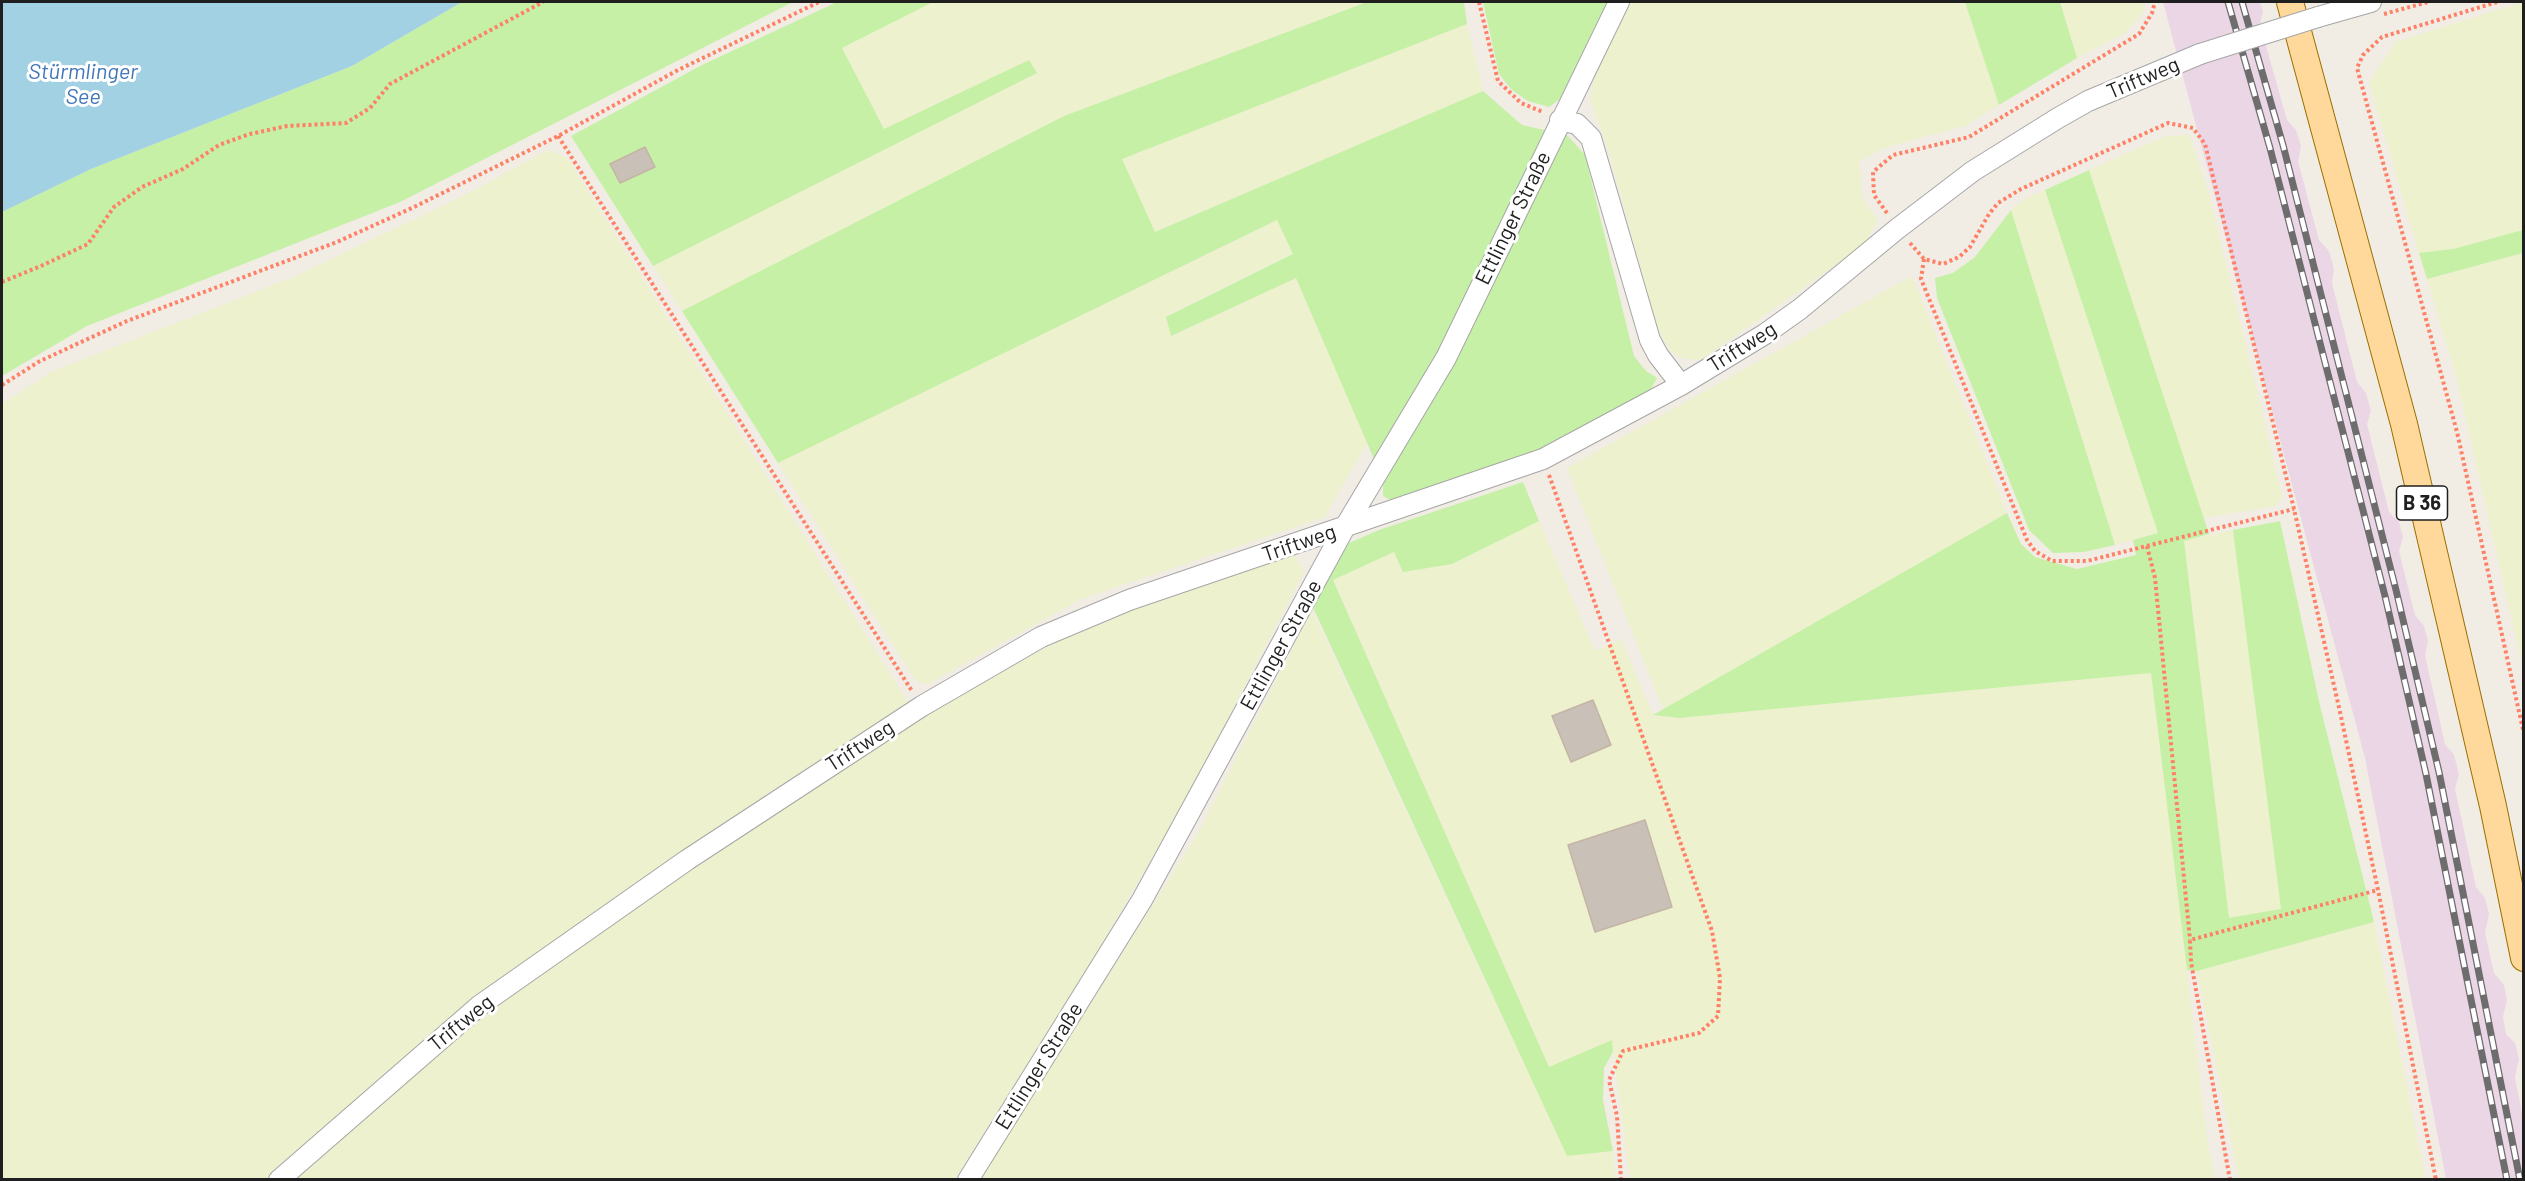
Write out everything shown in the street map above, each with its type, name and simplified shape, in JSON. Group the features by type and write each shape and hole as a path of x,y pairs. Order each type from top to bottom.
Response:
{"main road":[{"name":"B 36","path":"2290,2 2404,424 2493,806 2523,958"}],"street":[{"name":"Ettlinger Straße","path":"968,1179 1142,900 1345,527 1446,358 1619,2"},
{"name":"Triftweg","path":"279,1179 479,1006 687,860 922,706 1052,632 1129,600 1543,459 1730,356 1792,315 1897,229 1973,171 2088,101 2200,54 2371,2"},
{"path":"1560,120 1577,124 1591,138 1650,340 1658,355 1681,385"}],"path":[{"path":"2,282 88,243 114,207 142,187 183,169 219,145 250,134 287,126 346,123 370,108 390,84 543,2"},
{"path":"2,385 40,361 127,321 337,242 558,136 678,69 819,2"},
{"path":"1479,2 1498,81 1521,103 1560,120"},
{"path":"2155,2 2152,14 2139,34 1969,138 1893,155 1873,172 1874,195 1897,229 1924,259 1943,264 1959,257 1970,247 1998,203 2021,189 2168,123 2193,128 2205,144 2294,509 2378,890 2436,1179"},
{"path":"2497,2 2382,38 2363,55 2357,68 2457,432 2523,734"},
{"path":"558,136 922,706"},
{"path":"1924,259 1921,279 2027,540 2035,551 2052,561 2087,561 2294,509"},
{"path":"1543,459 1712,931 1720,978 1718,1016 1699,1033 1623,1051 1609,1080 1617,1116 1621,1179"},
{"path":"2147,546 2156,578 2191,962 2230,1179"},
{"path":"2190,940 2378,890"}],"shaded area":[{"path":"2163,2 2260,2 2263,11 2260,25 2287,120 2296,130 2301,146 2298,161 2319,240 2329,251 2334,269 2332,283 2357,382 2366,393 2371,411 2367,424 2389,512 2399,522 2403,537 2399,551 2415,615 2424,626 2428,641 2425,656 2445,744 2454,755 2459,774 2455,789 2476,887 2485,898 2489,914 2485,933 2494,973 2504,985 2507,999 2503,1017 2506,1034 2515,1043 2519,1059 2515,1077 2523,1119 2523,1179 2446,1179 2365,758"}],"green space":[{"path":"462,2 793,2 400,202 87,326 2,376 2,212 91,169 352,66"},
{"path":"837,2 933,2 842,48 884,129 1029,60 1037,73 653,266 571,136 702,65"},
{"path":"933,2 1367,2 1064,116 682,311 653,266 1037,73 1029,61 884,129 842,48"},
{"path":"1367,2 1464,2 1467,24 1122,159 1155,232 1483,91 1522,125 1567,135 1585,155 1634,356 1646,371 1657,378 1650,391 1560,441 1492,473 1394,502 1383,496 1383,478 1469,292 1413,401 1374,459 1296,278 1171,336 1166,317 1293,254 1277,220 778,463 682,311 1064,116"},
{"path":"1483,2 1607,2 1560,99 1549,107 1528,101 1512,90 1499,74"},
{"path":"1630,2 1965,2 1999,105 1965,126 1884,148 1859,161 1862,197 1878,221 1864,245 1701,360 1681,358 1670,351 1656,324 1609,152 1590,99 1595,75"},
{"path":"1965,2 2060,2 2077,58 1999,105"},
{"path":"2060,2 2143,2 2144,12 2125,33 2077,58"},
{"path":"2523,2 2523,230 2453,249 2419,253 2369,82 2396,42"},
{"path":"1467,24 1483,91 1155,232 1121,159"},
{"path":"2189,135 2208,190 2282,495 2277,506 2203,518 2089,170 2166,136"},
{"path":"548,150 568,159 909,704 1016,663 1094,623 1213,579 1294,554 1304,572 1179,812 1087,969 955,1179 2,1180 2,404 53,371 296,276 473,191"},
{"path":"2089,170 2209,534 2184,541 2229,918 2281,909 2233,530 2280,521 2321,710 2374,922 2197,971 2187,970 2151,673 1679,718 1653,715 2007,513 2021,544 2035,557 2077,569 2136,555 2133,540 2158,533 2045,190"},
{"path":"2045,190 2158,533 2115,545 2011,210 2026,198"},
{"path":"2011,210 2115,545 2084,552 2053,553 2029,530 1937,298 1935,278 1953,273 1975,257"},
{"path":"1277,220 1293,254 1166,317 1172,336 1296,277 1367,443 1325,517 1081,599 928,684 916,681 778,463"},
{"path":"2523,230 2523,253 2427,279 2419,253 2453,249"},
{"path":"2523,253 2523,670 2456,375 2427,279"},
{"path":"1912,276 2007,513 1663,709 1567,468"},
{"path":"1523,482 1539,521 1452,564 1403,572 1394,552 1333,580 1549,1067 1612,1040 1613,1052 1604,1068 1603,1100 1613,1151 1567,1156 1311,603 1329,567 1349,543 1379,530"},
{"path":"1539,521 1595,651 1621,639 1653,715 1679,718 2151,673 2207,1138 2215,1179 1630,1179 1612,1041 1549,1067 1333,580 1394,552 1452,564"},
{"path":"2233,530 2282,909 2229,919 2184,541"},
{"path":"1312,610 1567,1156 1613,1151 1615,1179 980,1180 1198,833"},
{"path":"2374,922 2425,1179 2239,1179 2197,971"}],"water":[{"name":"Stürmlinger See","path":"2,2 462,2 352,66 91,169 2,212"}],"building":[{"path":"645,147 655,167 620,183 610,164"},
{"path":"1593,700 1611,745 1571,762 1552,716"},
{"path":"1645,820 1672,907 1595,932 1568,845"}],"railway":[{"path":"2228,2 2270,148 2385,596 2426,774 2507,1180"},
{"path":"2242,2 2283,145 2396,590 2439,772 2520,1180"}]}
